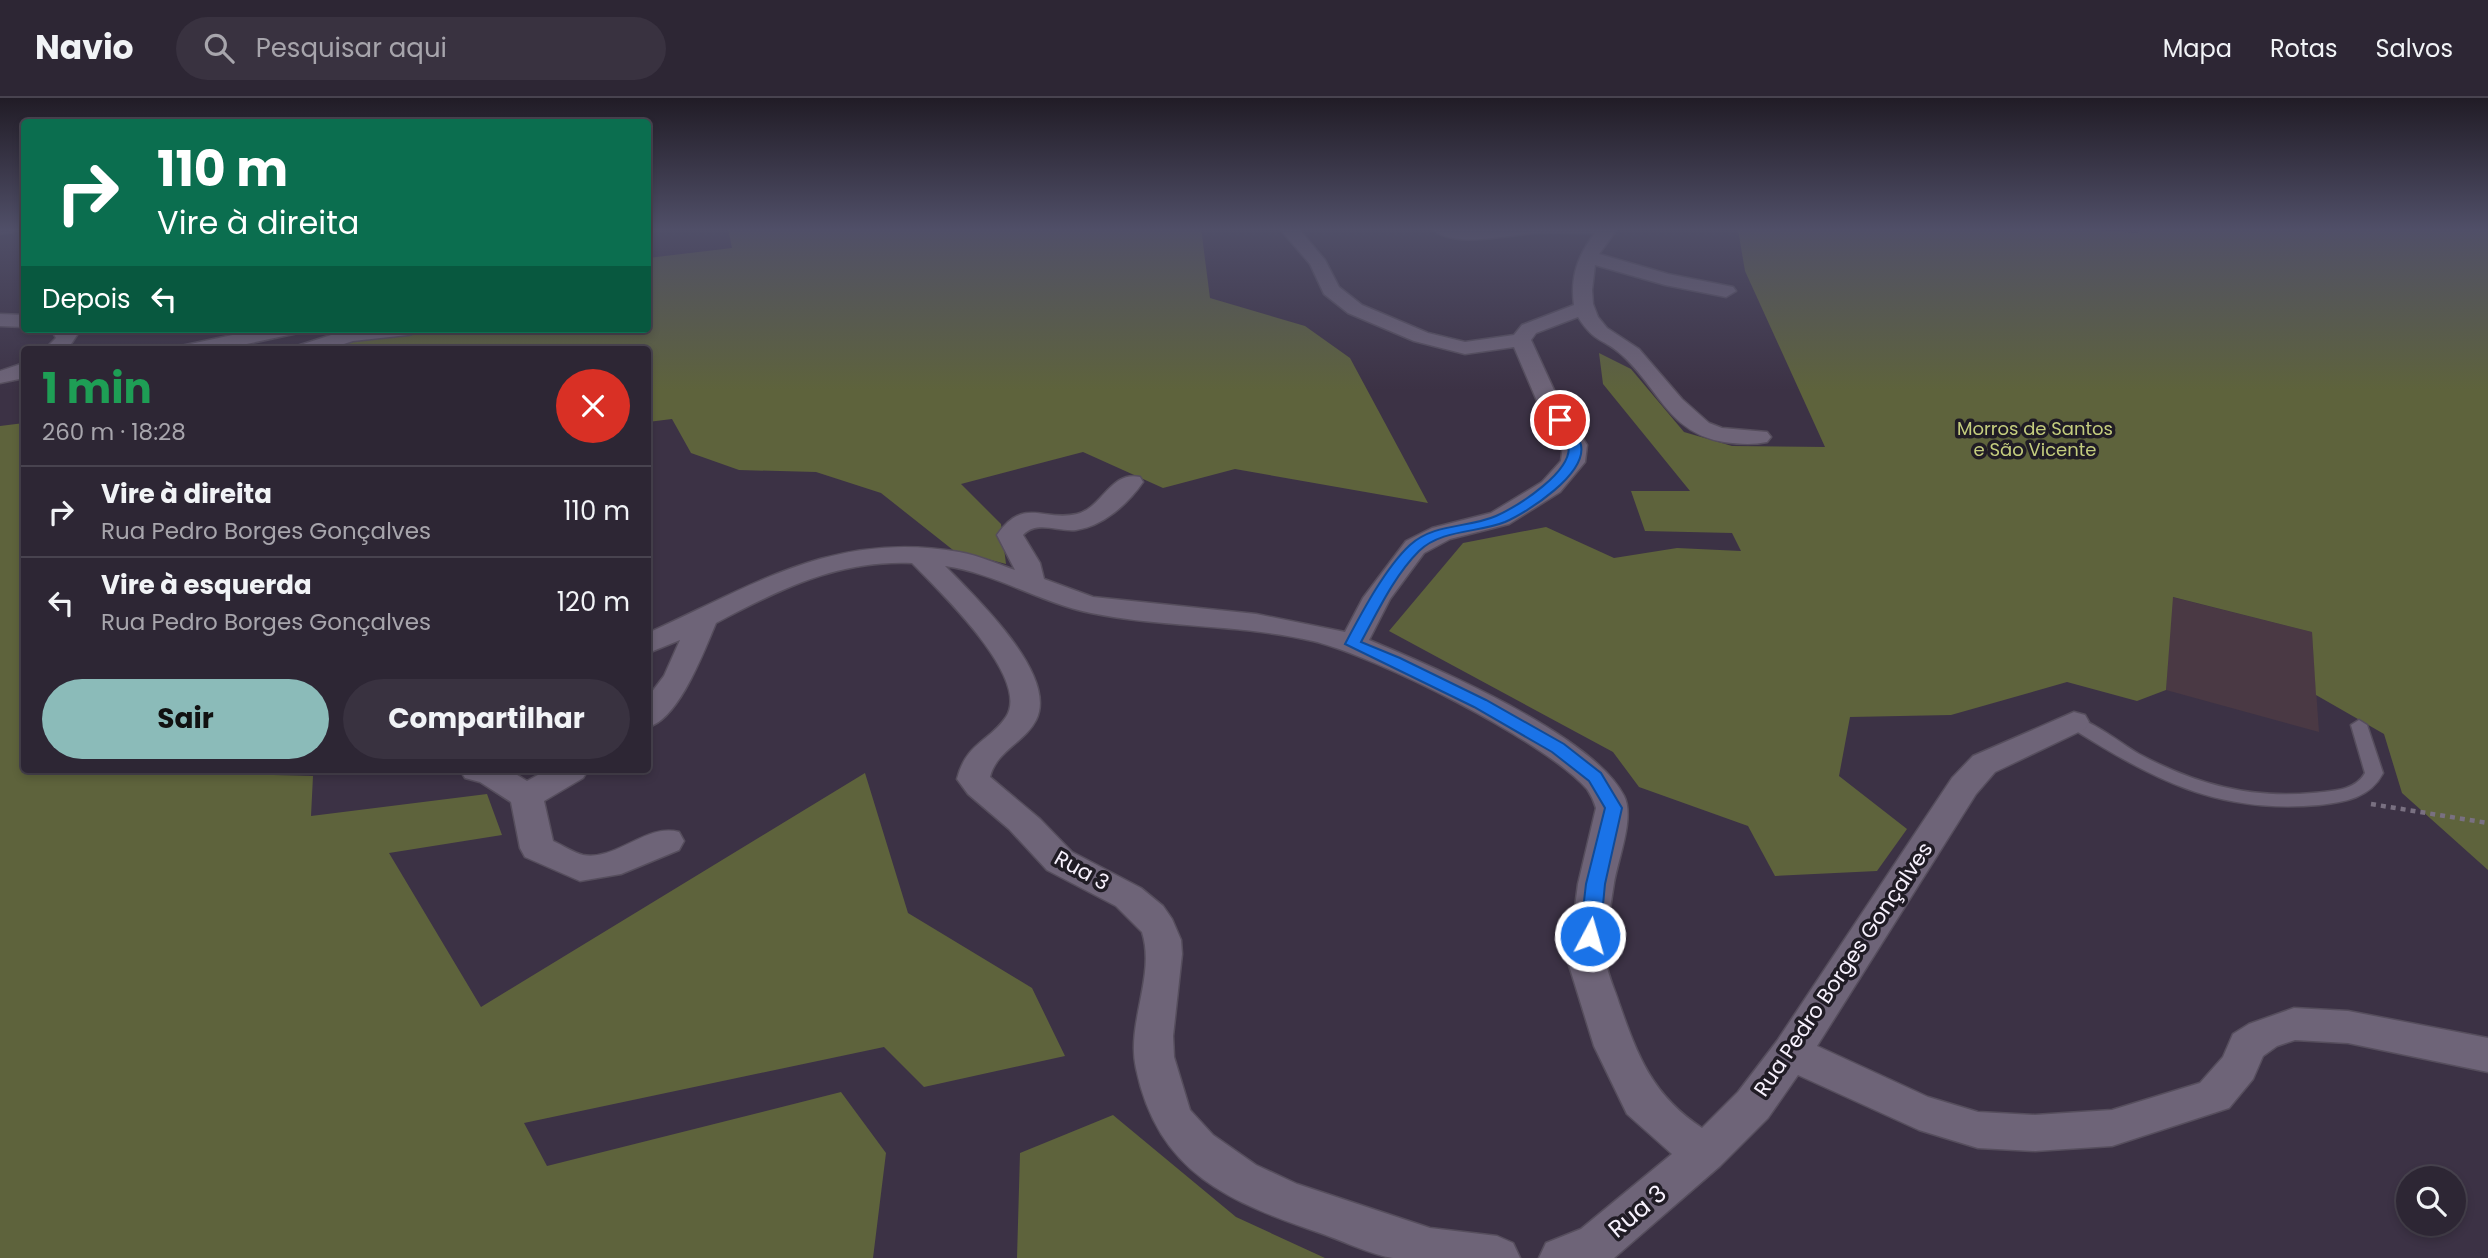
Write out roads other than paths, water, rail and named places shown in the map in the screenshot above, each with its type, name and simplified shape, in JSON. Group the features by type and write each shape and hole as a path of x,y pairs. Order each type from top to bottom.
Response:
{"street":[{"path":"1327,282 1331,290 1355,309 1421,337 1465,348 1521,340 1529,328 1584,308"},
{"path":"1583,282 1584,308 1598,332 1629,349 1693,423 1719,434 1759,437"},
{"path":"1679,282 1726,292"},
{"path":"0,320 21,321"},
{"path":"208,346 271,333"},
{"path":"312,346 342,333"},
{"path":"1353,644 1377,598 1415,547 1441,533 1500,519 1551,487 1573,462 1575,445 1548,401 1521,340"},
{"path":"1032,584 1027,562 1010,535 1014,528 1046,518 1072,522 1084,520 1096,514 1131,482"},
{"path":"651,643 764,588 833,563 870,555 919,555 960,560 1091,605 1318,631 1395,661 1558,748 1595,778 1609,797 1614,808 1596,884 1587,962 1614,1045 1642,1101 1677,1134 1705,1153"},
{"name":"Rua 3","path":"919,555 995,638 1019,670 1027,693 1028,707 1022,719 981,758 974,770 973,779 985,794 1030,829 1044,848 1063,863 1136,901 1160,930 1164,947 1153,1050 1165,1097 1178,1128 1219,1166 1261,1192 1438,1252 1497,1258"},
{"path":"651,713 678,678 704,618"},
{"name":"Rua Pedro Borges Gonçalves","path":"1705,1153 1753,1105 1791,1053 1964,786 1984,764 2074,722"},
{"path":"487,773 527,796 537,848 580,868 609,865 667,841"},
{"path":"527,796 567,773"},
{"path":"1791,1053 1919,1112 1978,1130 2035,1133 2112,1128 2214,1096 2239,1067 2247,1046 2263,1035 2294,1024 2348,1027 2488,1055"},
{"name":"Rua 3","path":"1562,1258 1596,1245 1705,1153"}],"lane":[{"path":"2074,722 2149,768 2190,786 2227,796 2275,803 2348,795 2362,789 2371,781 2374,773 2359,725"}],"park label":[{"name":"Morros de Santos e São Vicente","path":"2035,438"}]}
